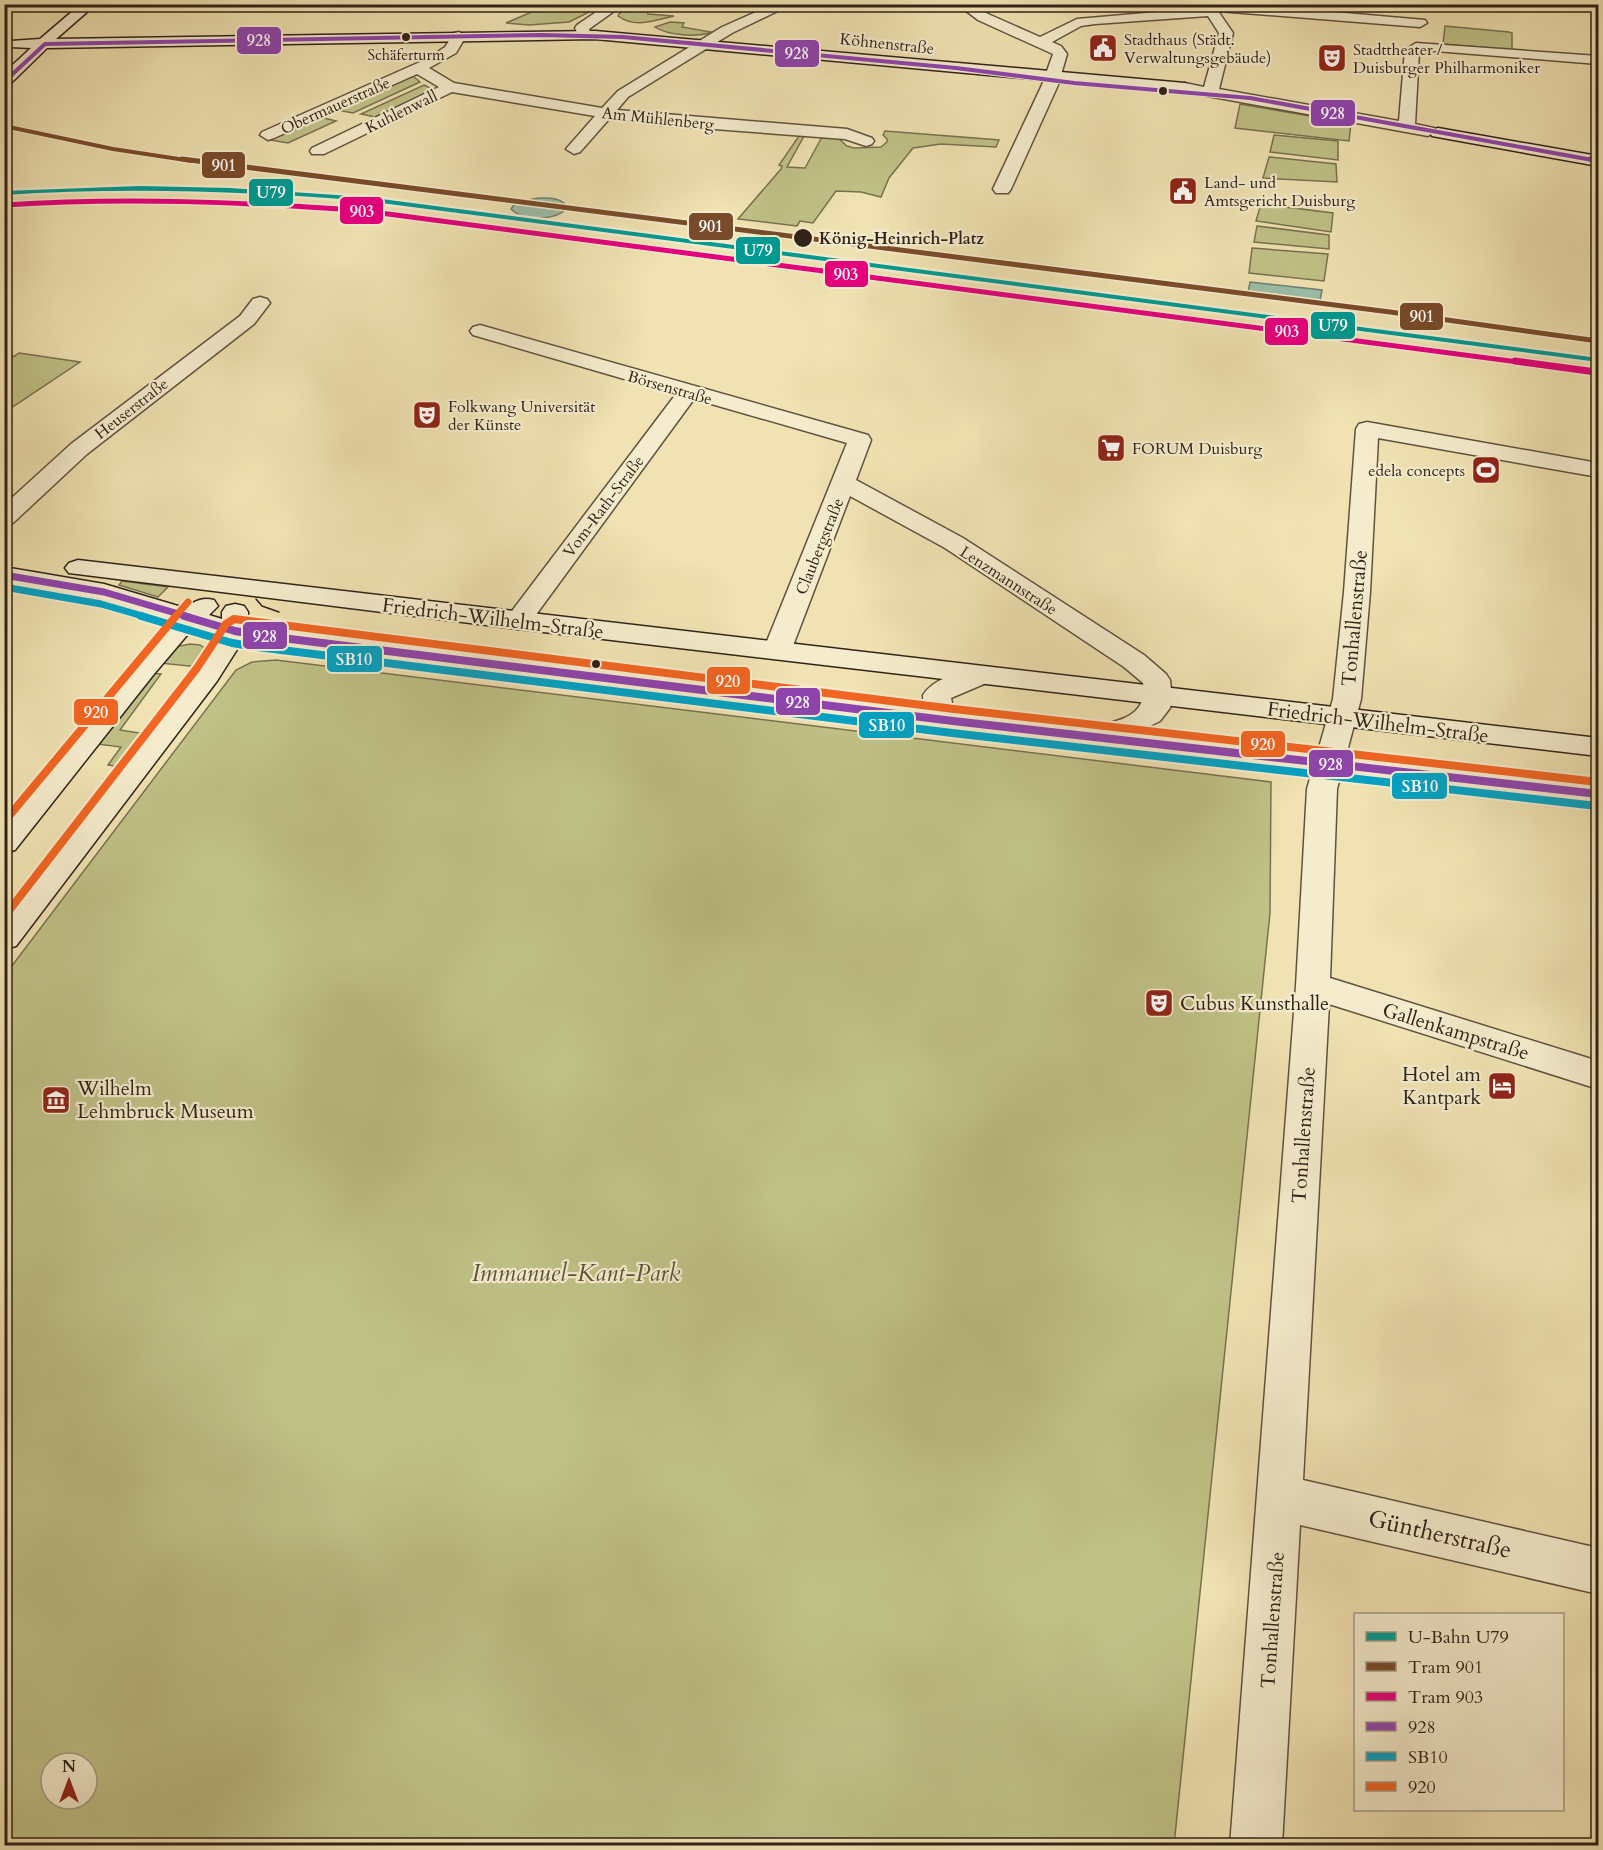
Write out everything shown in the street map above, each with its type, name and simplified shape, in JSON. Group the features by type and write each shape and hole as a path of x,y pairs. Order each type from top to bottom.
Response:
{"street":[{"path":"4,82 67,21 90,4"},
{"path":"583,31 618,4"},
{"path":"574,149 623,94 727,30 786,4"},
{"path":"963,4 983,17 1056,49 1060,54 1052,78 1002,189"},
{"path":"1421,46 1414,40 1424,4"},
{"path":"1041,42 1077,23 1211,8 1420,23"},
{"path":"1210,93 1226,33 1211,8"},
{"name":"Köhnenstraße","path":"10,44 459,36 583,31 1210,93 1268,101 1438,134"},
{"path":"4,55 10,44 30,32"},
{"name":"Obermauerstraße","path":"268,135 418,68 451,50 459,36"},
{"path":"1407,127 1412,50 1421,46 1599,60"},
{"name":"Kuhlenwall","path":"418,68 450,87"},
{"name":"Kuhlenwall","path":"318,151 450,87"},
{"name":"Am Mühlenberg","path":"450,87 605,113 661,120 847,134 866,141"},
{"path":"1438,134 1599,155"},
{"path":"1438,134 1599,161"},
{"name":"Heuserstraße","path":"4,518 78,449 247,320 260,303"},
{"name":"Börsenstraße","path":"480,331 860,440"},
{"name":"Vom-Rath-Straße","path":"518,621 688,392"},
{"name":"Tonhallenstraße","path":"1256,1845 1281,1498 1322,789 1347,699 1358,592 1367,429 1599,470"},
{"name":"Claubergstraße","path":"777,651 860,440"},
{"name":"Lenzmannstraße","path":"843,483 954,543 1134,661 1156,680 1158,695"},
{"name":"Friedrich-Wilhelm-Straße","path":"4,560 1599,747"},
{"path":"4,575 95,590 235,631 953,721 1599,794"},
{"path":"8,833 189,616 234,586"},
{"path":"4,937 207,675 235,631 234,586"},
{"name":"Friedrich-Wilhelm-Straße","path":"953,721 936,705 937,695 950,687 981,675"},
{"path":"1092,736 1142,720 1155,711 1158,695"},
{"name":"Gallenkampstraße","path":"1312,986 1599,1075"},
{"name":"Güntherstraße","path":"1281,1498 1599,1571"}],"green space":[{"path":"634,4 641,5 648,14 674,16 638,23 618,16"},
{"path":"548,5 603,5 569,22 529,25 506,23"},
{"path":"670,22 684,23 682,27 711,32 682,35 655,27"},
{"path":"1445,26 1512,33 1512,50 1443,44"},
{"path":"413,76 420,82 353,113 337,110"},
{"path":"424,85 434,90 375,117 361,114"},
{"path":"1240,104 1351,123 1349,141 1235,128"},
{"path":"320,117 336,121 288,143 270,140"},
{"path":"885,131 999,140 996,147 941,144 913,148 889,178 881,197 861,192 836,191 813,223 800,221 797,226 738,219 781,169 782,166 779,165 799,136 804,136 787,167 805,168 822,137 838,138 847,146 854,148 881,147 887,142 883,135"},
{"path":"1274,135 1338,141 1338,160 1270,152"},
{"path":"1269,157 1336,164 1337,182 1263,178"},
{"path":"1261,204 1333,213 1331,232 1256,221"},
{"path":"1257,226 1329,235 1329,249 1254,242"},
{"path":"1252,248 1328,254 1324,281 1249,273"},
{"path":"19,353 80,362 5,412 5,362"},
{"path":"122,581 168,587 158,597 119,585"},
{"path":"200,645 206,649 207,655 199,667 159,663 175,647"},
{"name":"Immanuel-Kant-Park","path":"276,660 1271,782 1270,913 1174,1845 5,1845 5,975 236,670 252,662"},
{"path":"150,673 161,674 120,730 146,734 121,767 108,765 121,747 97,744"}],"shaded area":[{"path":"539,198 559,200 567,208 555,215 539,218 523,216 511,209 516,202"},
{"path":"1250,282 1322,290 1320,301 1248,292"}],"tram line":[{"name":"901","path":"4,126 113,149 192,161 1390,312 1598,341"},
{"name":"903","path":"5,205 95,200 185,200 365,211 1596,372"},
{"path":"256,599 262,606 279,612"}],"metro line":[{"name":"U79","path":"4,193 95,188 185,188 366,199 1598,360"}],"transit line":[{"name":"928","path":"4,82 45,44 542,35 623,37 956,68 1074,83 1250,98 1598,161"},
{"name":"928","path":"4,575 104,592 235,631 258,635 953,721 1598,794"},
{"name":"SB10","path":"4,587 101,604 232,643 257,647 952,733 1597,806"},
{"name":"920","path":"4,822 188,602"},
{"name":"920","path":"4,917 197,668 226,624 234,619 954,709 1598,782"}],"place":[{"name":"Schäferturm","path":"406,37"},
{"name":"Stadthaus (Städt. Verwaltungsgebäude)","path":"1103,48"},
{"name":"Stadttheater / Duisburger Philharmoniker","path":"1332,58"},
{"name":"Land- und Amtsgericht Duisburg","path":"1183,191"},
{"name":"König-Heinrich-Platz","path":"803,238"},
{"name":"Folkwang Universität der Künste","path":"427,415"},
{"name":"FORUM Duisburg","path":"1111,448"},
{"name":"edela concepts","path":"1486,470"},
{"name":"Cubus Kunsthalle","path":"1159,1003"},
{"name":"Hotel am Kantpark","path":"1502,1086"},
{"name":"Wilhelm Lehmbruck Museum","path":"56,1100"}]}
